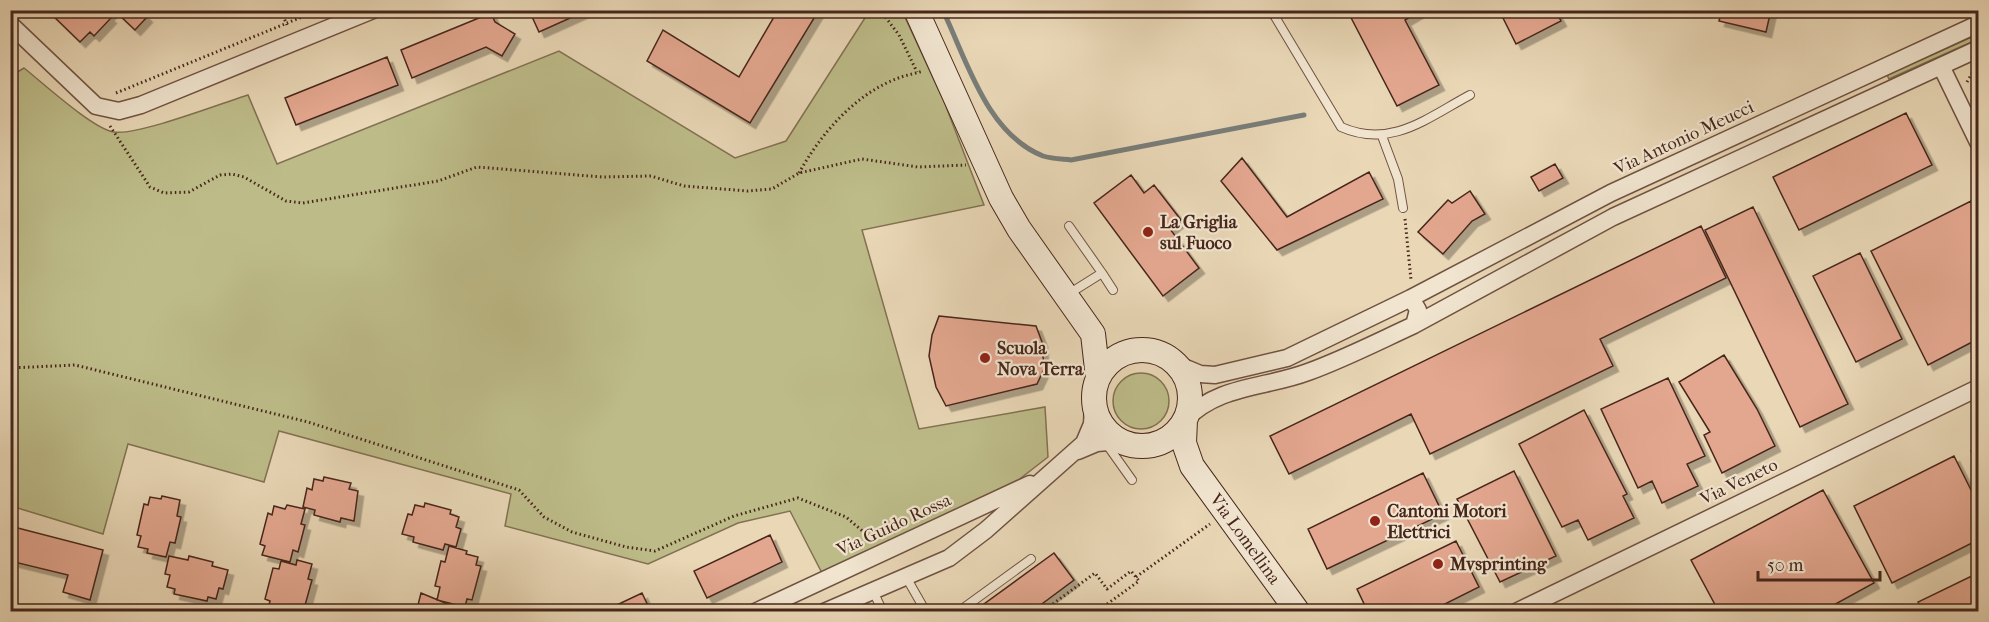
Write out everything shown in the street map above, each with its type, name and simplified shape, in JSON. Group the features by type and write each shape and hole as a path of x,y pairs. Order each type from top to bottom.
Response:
{"main road":[{"path":"916,10 1001,198 1019,229 1093,334 1098,378 1094,406 1112,442 1146,446 1167,440 1177,432 1185,420 1190,404 1189,387 1176,364 1151,350 1135,351 1116,359 1098,378"},
{"path":"1093,334 1135,351"},
{"name":"Via Lomellina","path":"1185,420 1184,442 1192,466"},
{"name":"Via Lomellina","path":"1146,446 1180,457 1192,466 1298,612"}],"street":[{"path":"10,24 96,106 119,111 141,105 373,10"},
{"name":"Via Antonio Meucci","path":"1176,364 1200,374 1215,375 1287,358 1411,298 1611,194 1978,24"},
{"path":"1185,420 1212,398 1303,374 1414,325 1613,217 1978,49"},
{"path":"1941,66 1978,142"},
{"path":"1411,298 1418,310 1414,325"},
{"name":"Via Veneto","path":"1516,612 1978,388"},
{"name":"Via Guido Rossa","path":"824,612 949,558 1050,475 1084,443 1090,432 1094,406"},
{"name":"Via Guido Rossa","path":"1074,452 1112,442"},
{"name":"Via Guido Rossa","path":"755,612 1050,475"}],"lane":[{"path":"1270,10 1341,127 1361,136 1382,136 1409,128 1470,95"},
{"path":"1382,136 1398,179 1403,208"},
{"path":"1069,226 1113,290"},
{"path":"1066,296 1102,273"},
{"path":"1112,442 1132,480"},
{"path":"958,612 1031,559"},
{"path":"906,577 926,612"},
{"path":"873,591 883,612"}],"path":[{"path":"281,10 282,13 288,11 289,13 283,16 294,43"},
{"path":"319,10 117,92 96,106 150,187 176,194 189,192 220,176 232,174 244,177 286,201 303,202 438,181 477,167 602,177 651,176 684,186 748,191 772,189 799,173 862,159 918,167 986,164"},
{"path":"880,10 899,35 918,73"},
{"path":"799,173 817,141 855,104 894,79 941,65"},
{"path":"1403,208 1412,263 1411,298"},
{"path":"10,368 75,365 308,422 519,490 544,517 572,532 626,547 655,551 734,516 798,498 846,517 886,551"},
{"path":"1096,612 1226,513"},
{"path":"1042,612 1095,573 1107,589 1131,571 1137,579"}],"shaded area":[{"path":"870,10 901,11 903,13 945,104 984,205 862,230 919,429 1045,407 1048,457 1017,481 822,573 790,511 738,523 648,564 505,526 511,494 279,431 264,482 128,444 103,534 11,506 11,76 24,68 81,114 114,132 125,132 160,124 248,95 277,164 559,51 735,158 786,141"},
{"path":"1974,36 1976,40 1889,79 1887,75"},
{"path":"1135,373 1147,373 1157,377 1165,385 1169,401 1165,417 1157,425 1147,429 1135,429 1125,425 1117,417 1113,407 1113,395 1117,385 1125,377"}],"building":[{"path":"47,10 113,10 108,16 111,18 94,36 90,32 80,42"},
{"path":"114,10 140,10 147,17 135,30"},
{"path":"529,10 588,10 539,32"},
{"path":"778,10 819,10 750,123 647,61 663,30 739,77"},
{"path":"1347,10 1422,10 1405,20 1439,85 1397,106"},
{"path":"1499,10 1555,10 1561,21 1516,44"},
{"path":"1722,10 1771,10 1766,32 1719,21"},
{"path":"491,13 495,22 515,34 502,56 486,47 412,78 401,50"},
{"path":"387,57 398,85 296,125 285,98"},
{"path":"1906,113 1932,165 1799,230 1773,177"},
{"path":"1242,158 1287,217 1369,172 1383,199 1277,250 1221,181"},
{"path":"1555,164 1563,178 1539,191 1531,177"},
{"path":"1131,175 1144,193 1154,185 1181,220 1170,229 1199,268 1163,296 1094,203"},
{"path":"1470,191 1485,214 1472,221 1443,254 1418,232 1448,200 1452,203"},
{"path":"1971,201 1978,215 1978,339 1928,365 1871,251"},
{"path":"1753,207 1848,404 1800,427 1705,230"},
{"path":"1701,226 1726,278 1600,339 1613,366 1430,454 1411,414 1289,474 1270,436"},
{"path":"1860,253 1902,339 1856,362 1813,276"},
{"name":"Scuola Nova Terra","path":"939,316 1036,326 1042,342 1044,369 1037,384 946,406 936,387 929,356 932,335"},
{"path":"1724,355 1757,409 1775,446 1722,473 1704,435 1710,432 1679,382"},
{"path":"1668,378 1705,456 1687,464 1698,486 1662,503 1652,481 1638,488 1601,409"},
{"path":"1584,410 1627,494 1623,496 1634,518 1588,540 1578,520 1562,527 1519,444"},
{"path":"1978,447 1978,466 1971,451"},
{"path":"1954,456 1978,504 1978,540 1892,583 1854,506"},
{"path":"1514,471 1556,556 1500,582 1457,499"},
{"name":"Cantoni Motori Elettrici","path":"1423,473 1443,514 1327,569 1308,529"},
{"path":"324,477 351,483 349,489 358,491 354,521 341,518 340,522 314,515 315,510 303,507 307,488 312,490 314,479 323,481"},
{"path":"1823,490 1874,583 1821,612 1719,612 1691,560"},
{"path":"162,496 180,500 177,516 181,517 175,543 170,542 166,557 147,553 148,549 138,547 141,536 137,535 144,504 148,505 150,497 161,499"},
{"path":"425,503 451,510 450,514 459,517 456,527 461,529 456,547 445,544 443,550 413,542 414,537 402,534 408,514 412,515 415,505 424,507"},
{"path":"287,505 305,509 301,524 305,525 298,552 293,550 290,562 262,555 265,546 260,544 268,513 272,515 274,506 285,509"},
{"path":"10,526 103,550 90,600 63,592 68,575 10,561"},
{"path":"770,535 782,562 707,598 694,571"},
{"name":"Mvsprinting","path":"1456,541 1479,587 1429,612 1368,612 1357,589"},
{"path":"449,546 478,557 476,565 481,566 472,600 467,599 465,607 437,600 440,587 435,586 441,561 445,562"},
{"path":"1054,553 1074,580 1031,612 973,612"},
{"path":"169,556 188,560 189,556 213,562 212,566 228,570 223,589 219,588 216,599 208,597 207,601 174,594 175,589 167,587 170,575 165,574"},
{"path":"297,560 312,564 308,579 312,580 304,609 268,610 270,601 265,599 273,568 279,569 281,561 296,565"},
{"path":"1978,573 1978,612 1923,612 1918,602"},
{"path":"421,593 450,605 448,612 411,612 412,607 417,609"},
{"path":"642,593 651,612 602,612"}],"waterway":[{"path":"945,15 982,96 994,115 1024,146 1046,157 1071,160 1304,115"}],"place":[{"name":"La Griglia sul Fuoco","path":"1148,232"},
{"name":"Scuola Nova Terra","path":"985,358"},
{"name":"Cantoni Motori Elettrici","path":"1375,521"},
{"name":"Mvsprinting","path":"1438,564"}]}
